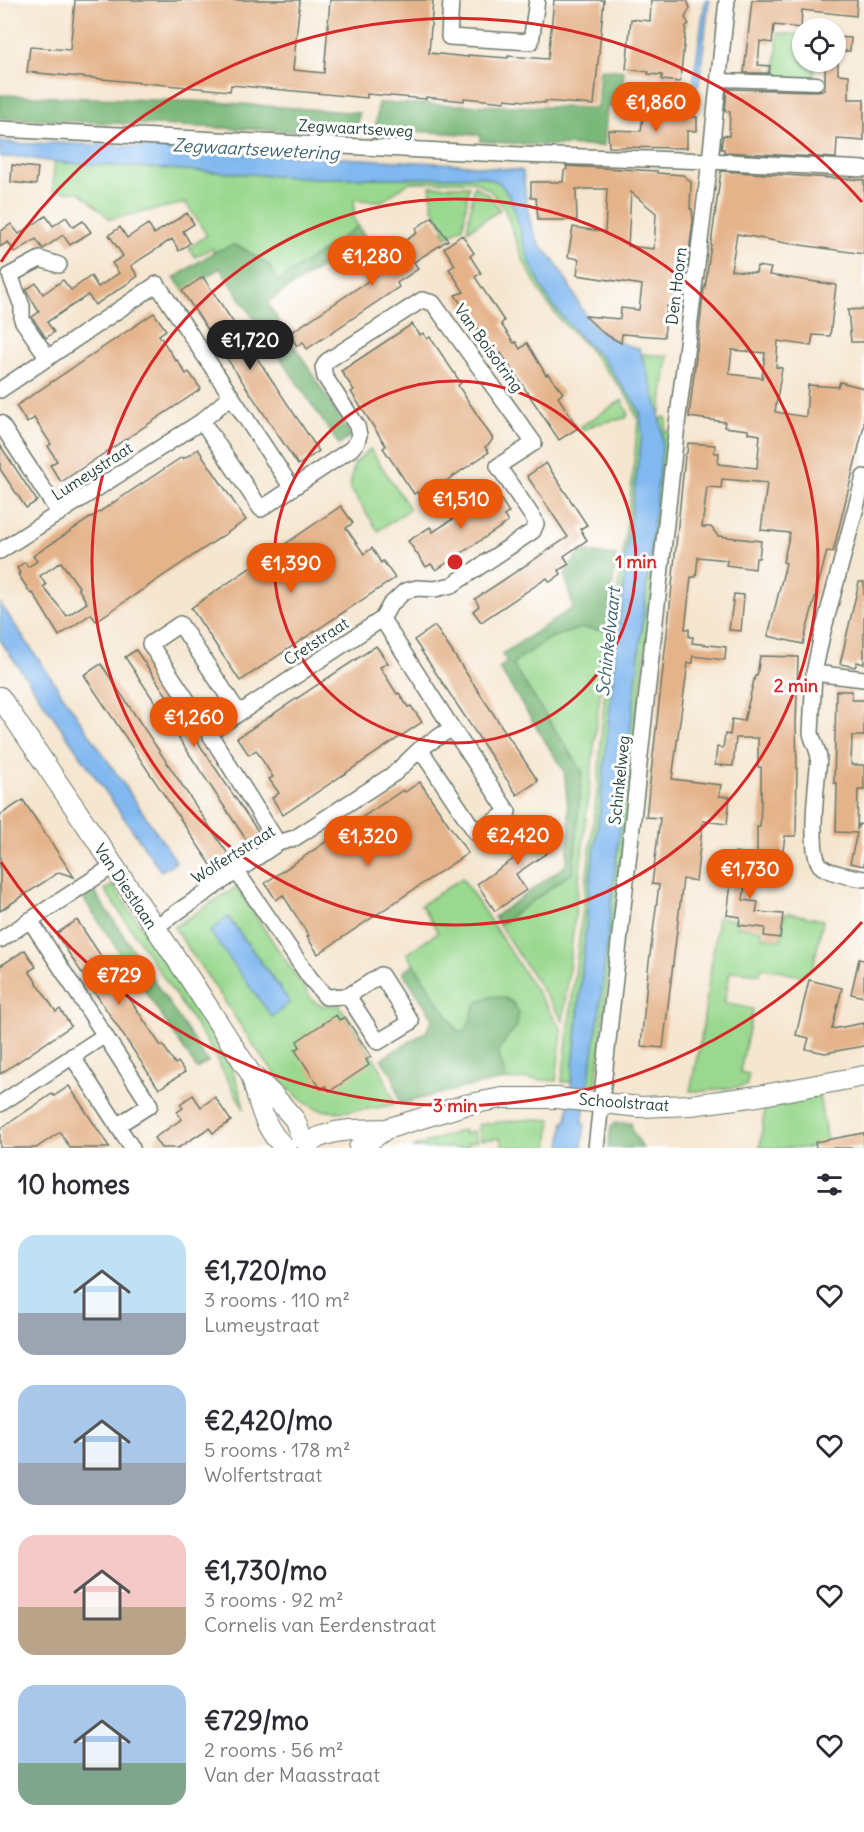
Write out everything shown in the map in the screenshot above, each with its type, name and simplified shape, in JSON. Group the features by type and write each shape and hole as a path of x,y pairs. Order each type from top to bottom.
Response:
{"street":[{"path":"451,0 449,37 531,42 537,0"},
{"name":"Den Hoorn","path":"678,416 710,161 727,0"},
{"path":"719,80 817,83"},
{"name":"Zegwaartseweg","path":"0,129 864,169"},
{"path":"48,358 22,320 22,306 10,275 40,259 59,265"},
{"path":"0,390 157,284 292,489"},
{"name":"Van Boisotring","path":"202,421 261,508 351,449 357,442 359,435 357,426 325,377 323,368 327,361 422,300 434,303 534,442 498,466 536,524 533,531 452,585 435,589 417,588 405,591"},
{"name":"Lumeystraat","path":"0,551 202,421 231,396"},
{"name":"Schinkelweg","path":"596,1148 596,1102 678,416"},
{"path":"0,423 59,513"},
{"path":"864,477 814,673 811,733 813,742 818,748 819,758 813,839 816,855 820,865 834,872 864,879"},
{"name":"Cretstraat","path":"209,733 382,619 390,605 405,591"},
{"path":"382,619 508,812 476,833 420,749"},
{"path":"239,713 180,624 150,644 278,843"},
{"path":"814,673 864,679"},
{"name":"Van Diestlaan","path":"0,697 196,988 251,1074 260,1109 279,1143 301,1145"},
{"name":"Wolfertstraat","path":"154,928 278,843 296,838 395,773 420,749 452,728"},
{"path":"0,940 113,866"},
{"path":"237,872 310,978 326,997 348,996"},
{"path":"30,920 150,1105 118,1125"},
{"path":"0,1104 105,1035"},
{"path":"72,1056 132,1148"},
{"name":"Schoolstraat","path":"301,1145 335,1132 386,1129 465,1105 491,1100 526,1097 640,1107 691,1105 758,1096 864,1076"},
{"name":"Schoolstraat","path":"359,1148 386,1129"}],"green space":[{"path":"778,33 792,34 792,72 814,72 814,80 775,79"},
{"path":"600,69 624,71 622,89 619,93 622,94 621,107 607,107 604,146 480,141 480,135 414,131 412,139 375,138 378,103 597,108"},
{"path":"0,95 216,102 359,113 357,134 0,118"},
{"path":"54,162 312,178 480,176 499,182 510,197 529,260 546,295 582,339 602,358 635,403 641,418 637,419 624,392 545,300 523,260 505,210 491,191 474,181 410,182 382,201 354,200 354,219 358,226 278,282 269,265 234,245 214,253 212,248 195,257 189,248 207,235 186,203 110,219 80,192 53,191"},
{"path":"430,186 469,186 463,227 447,237 442,230 445,228 433,209"},
{"path":"474,186 489,195 500,210 467,231"},
{"path":"358,226 366,238 267,302 351,436 339,445 220,268 184,291 174,278 214,252 233,245 269,265 278,282"},
{"path":"641,354 668,356 659,414"},
{"path":"622,400 628,413 626,418 595,424 583,431 580,427"},
{"path":"665,417 667,419 665,431 670,432 596,1085 588,1085 599,1014 662,448 663,434 659,420"},
{"path":"642,421 624,568 625,577 600,811 590,881 572,1077 571,1082 562,1082 598,784 604,699 638,422"},
{"path":"370,449 410,509 378,531 350,488 354,464"},
{"path":"580,551 616,556 607,631 581,628 550,638 512,664 582,771 573,872 499,925 494,917 566,865 570,826 564,771 499,668 507,662 502,654 573,608 565,574"},
{"path":"581,628 607,631 563,1021 499,925 573,872 582,771 512,664 550,638"},
{"path":"462,878 562,1030 556,1081 506,1080 498,1051 516,1028 473,1009 470,1025 464,1032 457,1030 407,954 438,932 421,905"},
{"path":"113,885 228,1061 235,1076 244,1109 206,1041 105,890"},
{"path":"236,887 313,1001 322,1006 339,1005 381,1069 395,1104 367,1109 326,1111 305,1103 279,1079 267,1063 174,927","holes":["229,918 290,1002 211,932"]},
{"path":"92,888 208,1062 197,1069 81,895"},
{"path":"789,913 823,920 813,967 802,976 761,968 760,974 732,971 730,973 724,1003 753,1009 740,1072 749,1074 746,1086 690,1091 702,1032 718,917 737,920 737,926 762,930 762,937 781,940 784,915"},
{"path":"414,964 457,1031 464,1032 476,1005 484,999 500,997 514,1004 519,1012 516,1028 498,1051 506,1080 462,1088 400,1104 393,1077 381,1059 426,1032 433,1018 403,972"},
{"path":"819,1096 827,1141 807,1148 760,1148 765,1104"},
{"path":"533,1119 551,1120 548,1148 503,1148 500,1138 481,1140 478,1125"},
{"path":"616,1123 631,1123 633,1132 643,1148 608,1148 611,1126"},
{"path":"463,1130 464,1134 474,1131 477,1141 467,1144 468,1148 412,1148"}],"water":[{"path":"705,0 709,0 699,85 695,90 685,95 618,93 623,88 688,90 693,84"},
{"path":"0,141 22,144 56,143 458,164 523,171 528,214 536,238 554,261 587,317 607,336 639,348 661,423 662,448 599,1014 582,1124 585,1124 582,1148 561,1148 564,1122 567,1120 590,881 600,811 625,577 624,568 642,434 640,412 635,403 602,358 582,339 546,295 529,260 510,197 499,182 480,176 312,178 54,162 21,157 0,157"},
{"path":"0,603 176,862 161,871 0,640"},
{"path":"228,917 290,1002 272,1017 210,932"}],"building":[{"path":"75,0 300,0 293,70 324,73 330,0 433,0 429,53 468,57 468,55 548,59 554,0 604,0 594,105 505,99 505,102 464,98 464,101 367,94 367,98 231,85 230,91 27,72 30,47 70,50"},
{"path":"651,0 687,0 690,8 685,18 689,24 686,26 680,82 662,80 662,75 626,69 631,19 650,21"},
{"path":"752,0 857,0 856,16 802,10 802,18 792,18 792,27 774,25 772,43 760,41 758,65 770,66 769,73 744,73"},
{"path":"846,38 851,38 850,51 846,51"},
{"path":"825,72 849,75 849,99 864,99 864,141 837,139 836,158 724,152 724,149 721,149 723,135 729,136 730,112 725,111 727,89 817,91 824,90"},
{"path":"683,112 687,117 697,117 697,131 687,131 687,148 609,147 608,130 641,131 643,116 651,116 654,113 658,116 677,118"},
{"path":"12,165 38,168 36,185 11,182"},
{"path":"566,166 657,171 657,173 683,175 691,182 690,209 692,209 693,221 682,308 667,306 664,337 622,334 621,343 603,333 585,316 620,319 621,308 639,310 642,285 577,275 579,259 568,257 573,227 605,232 607,189 576,189 577,220 538,220 536,198 531,198 531,182 563,182 564,171 567,169","holes":["631,192 656,213 654,249 628,246"]},
{"path":"721,171 864,180 864,254 737,234 731,270 756,273 757,266 771,268 769,275 836,285 830,336 813,335 811,346 778,341 776,367 782,368 775,412 806,417 808,385 838,387 840,382 864,388 864,426 833,552 827,551 803,644 768,636 786,563 783,562 790,533 761,530 767,483 722,479 721,488 707,487 702,527 711,527 718,536 761,541 755,569 726,565 727,560 698,557 696,577 691,577 685,629 689,629 689,637 693,637 692,643 726,647 725,660 693,656 693,663 688,663 672,779 721,785 719,796 730,797 727,824 703,821 696,881 683,879 663,1048 641,1046 659,885 652,884 660,818 646,817 685,455 688,443 715,445 714,453 719,453 718,464 757,468 760,435 748,433 748,430 724,427 725,422 689,417","holes":["732,350 765,353 762,378 729,374"]},
{"path":"187,213 194,224 183,231 190,243 179,251 172,239 141,259 131,266 138,276 127,284 95,305 88,295 47,322 54,332 46,338 32,317 39,312 26,290 36,283 43,294 63,280 71,290 91,276 98,287 119,273 112,263 123,256 109,235 120,227 127,238 148,224 154,234"},
{"path":"46,216 53,226 66,217 73,227 83,221 91,232 70,245 63,235 43,249 36,239 15,253 8,242 0,247 0,232 11,224 19,234"},
{"path":"432,217 448,240 414,262 418,269 397,283 399,287 307,349 303,342 297,346 289,334 386,269 390,265 388,262 405,251 400,244 417,233 415,229"},
{"path":"462,235 474,253 470,256 481,273 475,277 504,321 501,324 520,349 527,343 546,375 548,374 563,393 558,397 578,428 559,440 501,353 496,356 455,295 464,292 449,269 455,265 444,248"},
{"path":"203,277 319,451 298,465 182,291"},
{"path":"864,309 864,342 851,342 848,310"},
{"path":"154,313 166,330 159,335 186,374 189,372 201,389 61,482 50,465 57,461 48,446 51,444 34,418 27,423 16,406"},
{"path":"412,324 420,335 423,333 427,339 430,337 461,383 459,387 493,439 485,447 489,452 421,498 417,492 414,494 383,448 386,446 351,392 354,390 341,371"},
{"path":"0,445 37,501 26,508 0,469"},
{"path":"198,449 246,520 96,621 91,614 59,636 33,593 31,594 18,574 20,573 17,568 25,562 28,567 37,561 33,556 182,457 183,459","holes":["61,562 79,587 87,603 67,616 43,587 46,585 40,576"]},
{"path":"546,463 587,525 580,529 587,540 564,556 569,564 559,570 561,574 550,582 547,578 481,622 473,611 479,606 475,599 568,537 527,476"},
{"path":"492,486 509,512 504,516 508,522 436,570 431,564 426,567 408,541 430,527 433,532 453,519 450,514"},
{"path":"341,506 353,523 346,528 364,554 372,548 381,563 383,561 395,578 240,681 191,608"},
{"path":"859,582 864,582 864,664 857,662 855,667 840,664"},
{"path":"734,594 744,595 741,631 729,630"},
{"path":"435,626 538,781 517,795 414,640"},
{"path":"376,646 388,663 380,667 397,694 399,693 408,707 411,706 422,722 283,815 272,798 279,793 269,779 273,777 256,750 249,755 237,738"},
{"path":"136,650 261,836 249,844 125,657"},
{"path":"760,656 798,657 796,836 785,836 782,858 757,855 757,827 760,827 761,801 758,738 736,738 733,766 715,765 717,747 723,748 725,734 730,735 732,719 744,721 755,676 757,676"},
{"path":"101,664 230,857 213,868 84,675"},
{"path":"836,691 852,691 852,700 864,700 864,736 852,736 851,765 864,765 864,790 858,790 857,830 859,824 864,825 864,866 850,863 857,833 836,832 837,783 834,783"},
{"path":"420,782 468,853 318,954 283,895 276,900 265,883 403,790 405,792"},
{"path":"23,800 74,877 59,872 0,911 0,815"},
{"path":"553,819 560,829 550,836 557,846 516,874 526,890 495,911 477,884 518,856 511,846"},
{"path":"735,852 755,855 750,878 746,877 743,900 758,902 756,912 783,914 780,938 764,936 765,928 739,925 740,917 727,915"},
{"path":"77,920 161,1046 163,1045 175,1064 178,1062 185,1072 159,1089 56,934"},
{"path":"25,950 36,967 29,971 56,1012 60,1009 71,1026 0,1074 0,966"},
{"path":"859,959 864,960 864,997 851,994"},
{"path":"809,980 842,988 832,1029 864,1023 864,1046 825,1053 806,1049 809,1038 796,1035"},
{"path":"336,1015 339,1020 345,1017 371,1056 366,1060 369,1065 330,1091 326,1086 321,1089 295,1050 300,1047 297,1041"},
{"path":"69,1086 110,1148 70,1148 60,1132 36,1148 0,1148 0,1129 52,1094 54,1096"},
{"path":"193,1095 201,1107 215,1097 231,1121 213,1133 209,1128 178,1148 161,1148 154,1138 182,1119 177,1112 183,1108 180,1104"},
{"path":"864,1133 864,1148 816,1148 815,1142"}],"water label":[{"name":"Zegwaartsewetering","path":"256,149"},
{"name":"Schinkelvaart","path":"608,642"}]}
